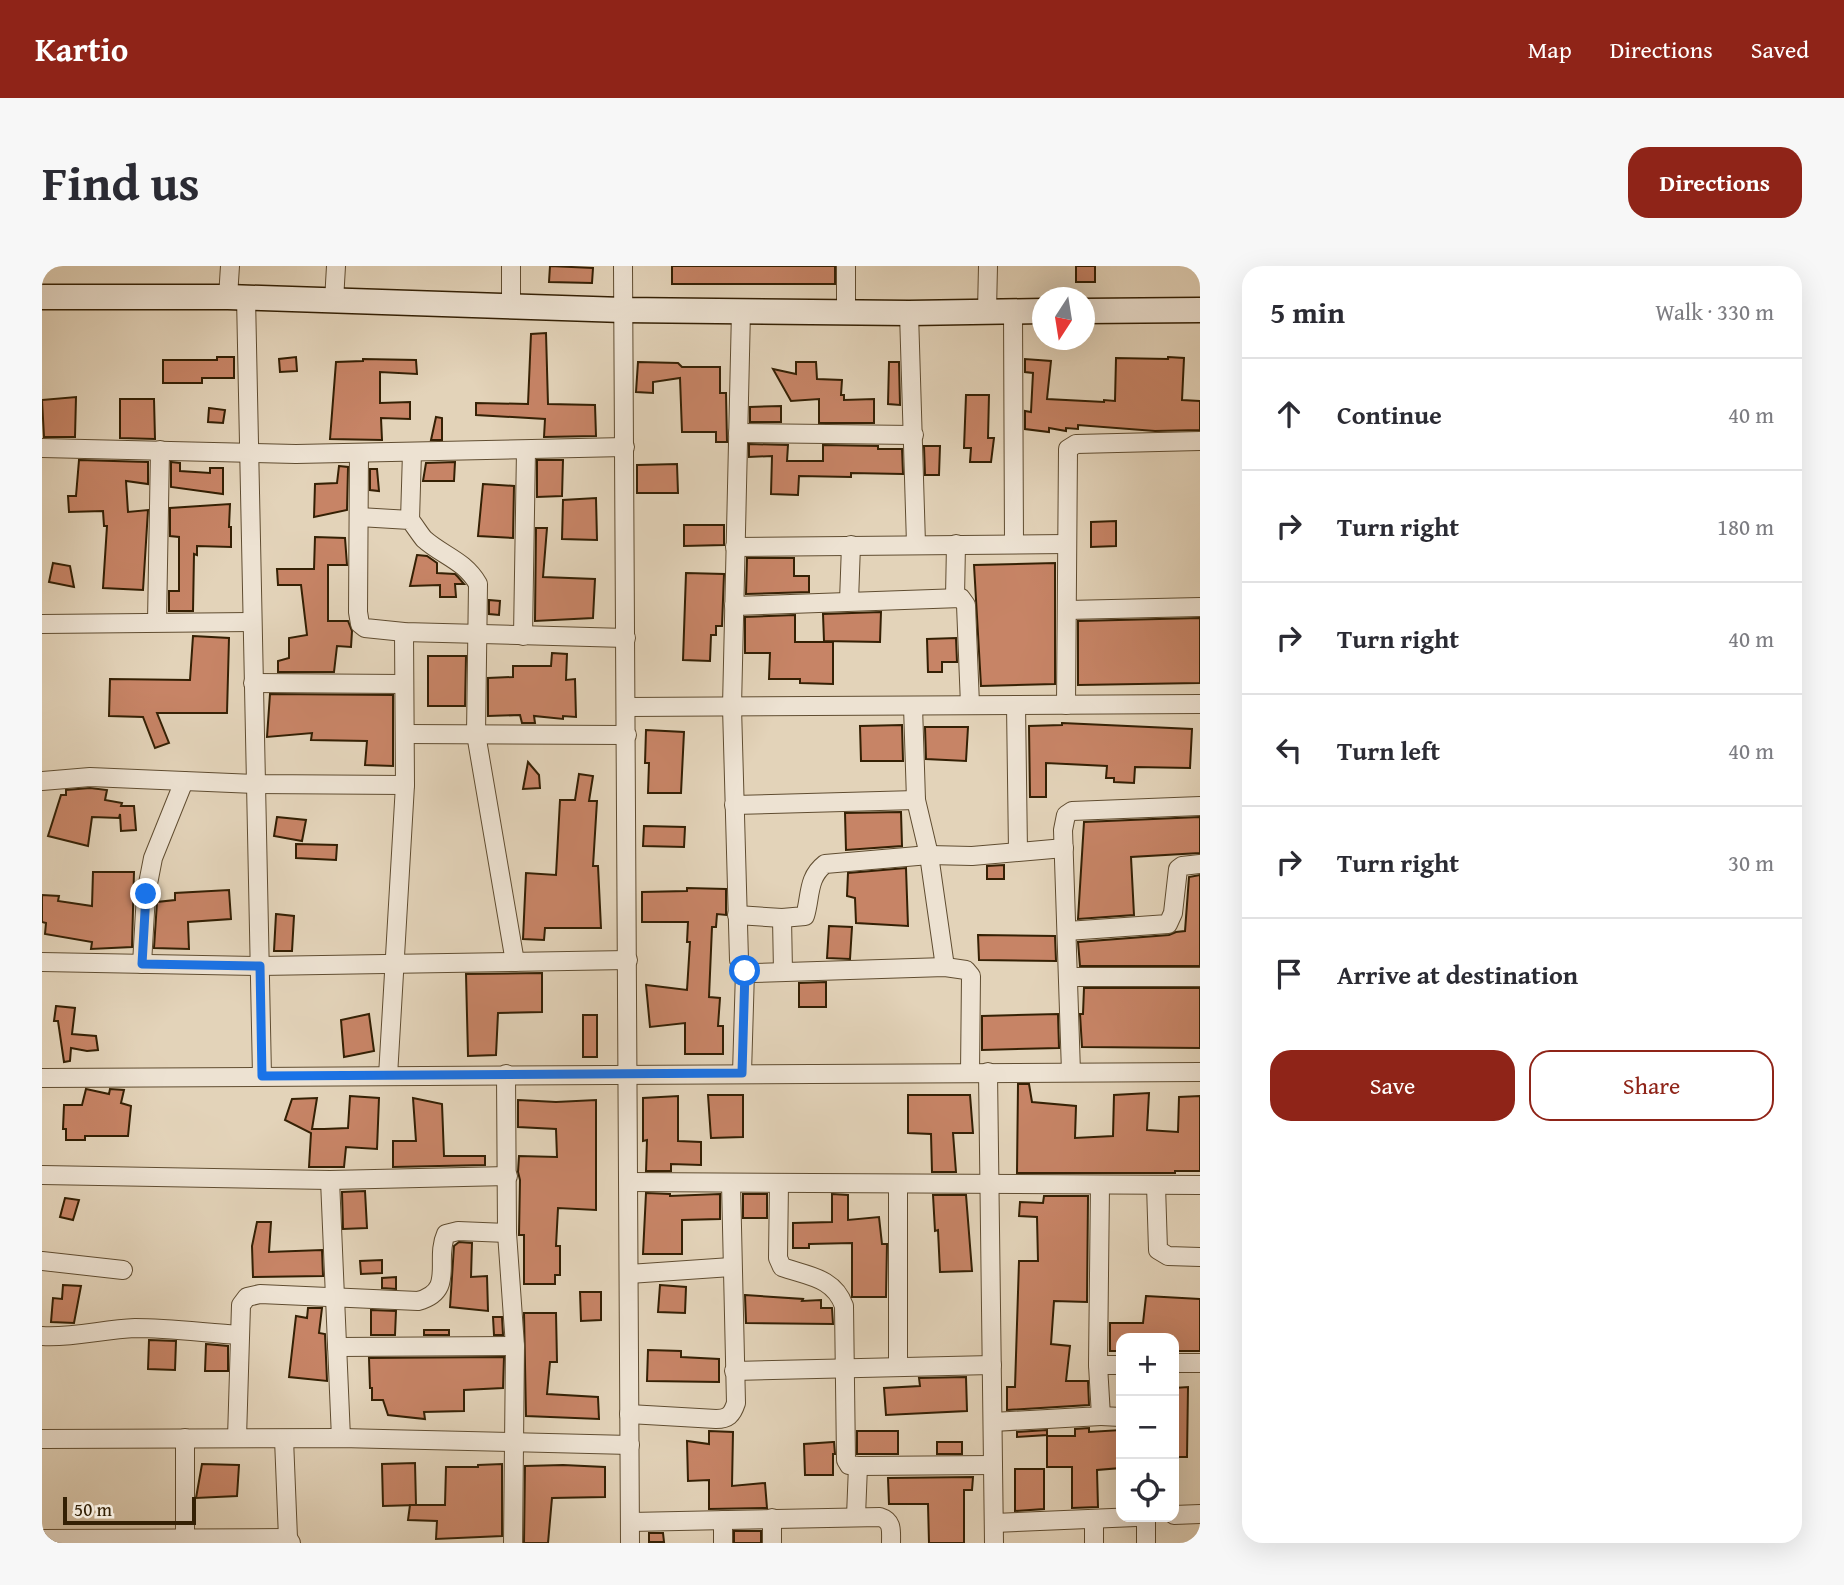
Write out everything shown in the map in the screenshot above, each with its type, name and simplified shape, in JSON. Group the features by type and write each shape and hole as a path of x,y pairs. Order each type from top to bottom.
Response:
{"main road":[{"path":"42,297 237,297 511,304 623,310 909,313 1032,311"},
{"path":"1095,311 1200,310"}],"street":[{"path":"230,266 237,297 247,452 262,1076"},
{"path":"334,301 336,266"},
{"path":"511,266 511,304"},
{"path":"624,266 630,1543"},
{"path":"846,266 846,312"},
{"path":"987,311 988,266"},
{"path":"741,311 732,707 738,960 745,971 742,1073"},
{"path":"1013,311 1014,544"},
{"path":"909,313 916,544"},
{"path":"737,433 914,435"},
{"path":"1066,705 1068,449 1072,446 1200,441"},
{"path":"42,448 359,453 625,447"},
{"path":"157,622 160,450"},
{"path":"523,636 526,450"},
{"path":"412,452 410,520 425,539 463,566 478,584 476,734 515,962"},
{"path":"359,453 360,624 370,630 404,632 626,638"},
{"path":"359,517 410,520"},
{"path":"955,597 956,544"},
{"path":"735,547 1067,544"},
{"path":"849,601 851,545"},
{"path":"734,606 961,598 966,605 970,705"},
{"path":"1067,610 1200,607"},
{"path":"42,624 251,622"},
{"path":"388,1076 405,785 404,632"},
{"path":"253,683 404,684"},
{"path":"626,707 1200,704"},
{"path":"1016,705 1018,851"},
{"path":"913,706 916,800 929,855 946,967"},
{"path":"405,734 627,734"},
{"path":"42,781 90,777 255,784 405,785"},
{"path":"142,964 146,894 153,858 184,781"},
{"path":"734,805 916,800"},
{"path":"1071,1072 1064,848 1066,815 1072,811 1200,806"},
{"path":"737,915 782,918 805,916 810,901 811,880 815,871 825,864 1064,848"},
{"path":"1067,931 1168,924 1173,913 1178,869 1200,864"},
{"path":"782,918 783,972"},
{"path":"42,962 260,966 628,960"},
{"path":"745,971 752,973 957,967 971,976 990,1184 994,1543"},
{"path":"1069,977 1200,977"},
{"path":"42,1078 1200,1072"},
{"path":"506,1074 507,1233 515,1346 513,1543"},
{"path":"42,1175 330,1180 508,1177"},
{"path":"330,1180 341,1438"},
{"path":"629,1182 1200,1185"},
{"path":"629,1414 726,1419 733,1412 736,1404 731,1183"},
{"path":"779,1183 778,1258 782,1267 826,1281 842,1298 844,1306 846,1460 849,1465 993,1465"},
{"path":"898,1184 898,1367"},
{"path":"1100,1185 1098,1365 1101,1416"},
{"path":"1156,1185 1158,1250 1168,1256 1200,1257"},
{"path":"237,1438 241,1305 247,1297 260,1294 410,1301 426,1299 436,1293 442,1281 443,1241 446,1234 458,1231 507,1233"},
{"path":"42,1261 123,1270"},
{"path":"629,1274 731,1267"},
{"path":"42,1336 63,1337 139,1328 240,1335"},
{"path":"337,1347 515,1346"},
{"path":"1179,1363 1200,1363"},
{"path":"734,1371 992,1365"},
{"path":"1098,1365 1116,1365"},
{"path":"992,1422 1116,1416"},
{"path":"185,1438 186,1540"},
{"path":"42,1439 341,1438 630,1446"},
{"path":"42,1539 290,1540 284,1439"},
{"path":"856,1516 858,1466"},
{"path":"1179,1515 1200,1514"},
{"path":"630,1522 880,1517 891,1524 891,1543"},
{"path":"772,1518 772,1543"},
{"path":"994,1523 1116,1518"},
{"path":"723,1520 723,1543"},
{"path":"1094,1520 1094,1543"},
{"path":"1146,1522 1146,1543"}],"building":[{"path":"550,266 593,268 592,283 549,282"},
{"path":"672,266 835,266 835,284 672,284"},
{"path":"1076,266 1095,266 1095,282 1076,282"},
{"path":"546,333 548,404 595,405 596,436 544,437 545,419 476,415 476,403 528,404 531,334"},
{"path":"217,357 234,357 234,378 202,378 202,383 163,383 163,360 217,360"},
{"path":"296,357 297,371 280,372 279,359"},
{"path":"1116,358 1184,358 1182,400 1200,401 1200,430 1155,431 1078,425 1078,429 1066,428 1066,431 1049,428 1049,432 1025,429 1025,411 1031,412 1033,373 1025,372 1025,359 1051,361 1047,399 1104,402 1115,401"},
{"path":"363,359 416,360 417,374 380,372 380,403 410,402 410,419 381,418 382,440 330,439 336,362"},
{"path":"638,362 678,363 682,367 720,367 720,393 726,393 727,442 716,442 716,432 682,432 680,378 653,382 653,393 636,392"},
{"path":"796,362 816,362 817,379 842,380 841,395 844,395 844,400 874,399 874,423 819,423 819,399 791,401 773,369 796,374"},
{"path":"889,362 899,362 900,405 888,404"},
{"path":"966,395 989,395 988,438 994,438 991,462 970,462 971,448 964,448"},
{"path":"76,397 75,437 44,437 42,400"},
{"path":"120,399 154,399 155,439 120,438"},
{"path":"781,406 781,422 750,422 750,407"},
{"path":"209,408 225,410 223,423 208,422"},
{"path":"436,417 442,418 442,440 431,440"},
{"path":"749,444 788,445 787,461 823,461 823,445 902,449 903,474 799,476 798,495 771,494 772,456 749,457"},
{"path":"924,446 940,446 939,475 925,475"},
{"path":"79,460 148,462 148,484 126,481 128,512 148,510 143,590 103,588 107,526 104,526 103,511 69,512 68,496 76,496"},
{"path":"537,460 563,460 562,496 537,497"},
{"path":"171,462 180,463 180,471 210,473 210,468 223,468 223,494 171,487"},
{"path":"455,462 454,481 423,481 426,463"},
{"path":"677,464 678,493 637,493 637,465"},
{"path":"339,466 348,467 347,510 314,517 315,484 337,483"},
{"path":"370,469 377,469 379,491 370,490"},
{"path":"483,484 514,486 513,538 478,536"},
{"path":"596,498 597,540 562,539 563,500"},
{"path":"230,504 231,547 197,546 197,555 194,554 193,611 169,611 169,591 179,591 179,537 170,536 170,508"},
{"path":"1116,521 1116,546 1091,547 1091,522"},
{"path":"684,525 724,525 724,545 684,546"},
{"path":"536,528 547,528 543,577 595,579 593,618 535,621"},
{"path":"315,537 345,538 347,565 328,565 328,621 348,621 352,631 351,647 337,646 334,672 278,672 278,661 289,658 289,638 307,635 301,585 278,585 277,569 314,569"},
{"path":"417,555 427,556 437,563 437,573 455,574 458,577 464,584 455,584 456,597 440,597 440,585 410,586"},
{"path":"747,558 794,558 794,576 809,576 809,592 746,594"},
{"path":"53,563 70,566 74,587 49,582"},
{"path":"1055,563 1055,684 981,686 974,565"},
{"path":"686,573 724,574 722,626 716,626 716,635 711,635 710,661 683,660"},
{"path":"489,600 500,601 499,615 489,614"},
{"path":"881,612 880,642 824,641 823,614"},
{"path":"795,615 795,642 833,642 833,684 800,683 800,679 769,679 770,653 745,653 745,617"},
{"path":"1200,618 1200,683 1078,685 1078,621"},
{"path":"193,636 229,638 227,713 157,713 169,743 155,748 143,717 109,716 110,679 190,680"},
{"path":"956,638 957,662 942,662 942,672 928,672 927,639"},
{"path":"552,653 567,654 566,680 575,679 576,717 563,716 563,719 534,716 535,723 522,723 520,715 488,716 488,678 513,677 513,666 551,666"},
{"path":"428,656 466,656 465,706 428,706"},
{"path":"270,694 393,695 393,766 365,765 367,741 311,740 312,733 267,737"},
{"path":"1062,723 1192,729 1190,768 1135,767 1134,783 1114,782 1114,778 1106,778 1107,766 1046,763 1046,797 1030,797 1029,726"},
{"path":"902,725 903,761 861,761 860,726"},
{"path":"925,727 968,727 966,761 926,759"},
{"path":"646,730 684,732 681,793 648,793"},
{"path":"528,762 539,775 540,788 523,789"},
{"path":"579,774 593,776 589,801 597,801 593,866 598,866 601,928 545,928 544,940 523,939 526,873 556,875 560,800 575,800"},
{"path":"66,790 107,790 105,800 122,803 121,806 134,806 136,830 121,831 120,814 119,818 92,817 88,846 48,836 61,795 66,795"},
{"path":"901,812 902,846 846,850 845,813"},
{"path":"277,817 306,820 302,841 274,836"},
{"path":"1200,817 1200,853 1131,857 1134,915 1078,919 1084,822"},
{"path":"644,826 685,827 684,847 643,846"},
{"path":"296,844 337,845 336,860 296,858"},
{"path":"1004,865 1004,879 987,879 987,866"},
{"path":"906,868 908,926 856,923 855,898 847,896 848,873"},
{"path":"93,872 134,872 132,947 91,949 92,942 45,934 42,895 59,896 58,901 92,906"},
{"path":"1200,875 1200,966 1080,966 1078,942 1169,935 1185,931 1189,877"},
{"path":"687,888 726,889 726,915 717,914 716,927 712,927 709,997 720,998 718,1026 723,1026 723,1054 685,1054 685,1023 650,1027 646,985 687,990 690,942 687,942 688,922 642,922 642,892 687,891"},
{"path":"229,890 231,919 188,922 189,949 154,948 157,902 175,900 175,893"},
{"path":"276,914 294,916 292,951 274,951"},
{"path":"829,926 852,927 850,959 827,958"},
{"path":"978,935 1055,936 1056,961 979,960"},
{"path":"542,973 542,1012 498,1013 496,1055 468,1056 466,974"},
{"path":"826,982 826,1007 799,1007 799,983"},
{"path":"1084,988 1200,988 1200,1048 1082,1047 1080,1014 1083,1014"},
{"path":"56,1006 75,1008 72,1034 96,1036 98,1050 71,1048 70,1061 64,1062 58,1021 54,1021"},
{"path":"369,1014 374,1051 344,1057 341,1020"},
{"path":"1058,1014 1059,1048 982,1050 982,1016"},
{"path":"583,1015 597,1015 597,1057 583,1057"},
{"path":"1018,1084 1029,1084 1032,1102 1076,1106 1075,1138 1113,1136 1114,1095 1149,1093 1147,1130 1178,1132 1179,1097 1200,1096 1200,1171 1017,1173"},
{"path":"86,1089 109,1094 110,1089 124,1090 121,1103 131,1106 128,1136 85,1136 85,1140 66,1140 66,1129 63,1129 64,1105 82,1105"},
{"path":"708,1095 743,1095 743,1137 711,1138"},
{"path":"908,1095 970,1095 973,1133 953,1133 956,1172 932,1172 931,1134 908,1133"},
{"path":"350,1096 379,1098 377,1149 346,1147 344,1167 309,1167 311,1133 285,1120 292,1099 317,1098 312,1129 348,1128"},
{"path":"678,1096 678,1141 701,1142 701,1165 671,1164 671,1171 646,1171 647,1140 643,1141 643,1098"},
{"path":"413,1098 442,1104 444,1156 485,1156 485,1165 393,1167 393,1141 416,1141"},
{"path":"518,1100 596,1100 596,1210 558,1208 556,1246 560,1246 560,1275 555,1275 555,1284 524,1284 524,1235 519,1235 518,1172 519,1156 557,1157 556,1129 518,1127"},
{"path":"365,1191 367,1228 343,1229 342,1192"},
{"path":"646,1193 670,1196 720,1194 720,1219 682,1220 682,1254 643,1254"},
{"path":"743,1194 767,1194 767,1218 743,1218"},
{"path":"832,1194 848,1195 848,1220 879,1217 882,1244 887,1244 886,1297 852,1297 852,1243 809,1244 809,1248 793,1248 793,1223 832,1222"},
{"path":"933,1195 966,1195 972,1271 940,1272"},
{"path":"1044,1196 1088,1196 1087,1302 1054,1301 1051,1344 1070,1346 1066,1381 1088,1381 1089,1405 1007,1410 1007,1387 1015,1387 1019,1261 1038,1261 1037,1217 1019,1216 1020,1202 1043,1203"},
{"path":"65,1198 79,1200 73,1220 60,1217"},
{"path":"257,1222 271,1222 269,1252 322,1250 323,1276 253,1277 252,1246"},
{"path":"459,1242 472,1243 471,1277 487,1276 488,1311 450,1307 454,1246"},
{"path":"382,1260 382,1273 361,1274 360,1261"},
{"path":"396,1277 396,1289 382,1288 382,1278"},
{"path":"63,1285 81,1286 74,1323 51,1322 53,1298 62,1299"},
{"path":"660,1285 686,1287 685,1313 658,1312"},
{"path":"580,1292 601,1292 601,1320 581,1321"},
{"path":"745,1295 803,1299 802,1301 821,1300 821,1308 832,1308 833,1324 746,1323"},
{"path":"1146,1296 1200,1299 1200,1351 1179,1351 1179,1333 1116,1333 1116,1351 1110,1351 1110,1323 1143,1323"},
{"path":"308,1308 322,1308 319,1333 325,1334 327,1381 289,1377 296,1316 307,1318"},
{"path":"371,1310 396,1311 395,1335 371,1335"},
{"path":"524,1313 556,1313 557,1362 550,1362 547,1394 598,1397 599,1419 526,1416"},
{"path":"493,1317 502,1317 503,1335 494,1335"},
{"path":"424,1330 449,1330 449,1335 424,1335"},
{"path":"149,1340 176,1341 175,1370 148,1369"},
{"path":"206,1344 228,1346 228,1371 205,1371"},
{"path":"648,1350 681,1351 681,1357 719,1359 719,1382 647,1381"},
{"path":"504,1357 503,1388 464,1390 464,1411 424,1412 425,1419 388,1415 383,1400 372,1400 369,1358"},
{"path":"966,1377 967,1411 886,1415 884,1388 920,1386 919,1378"},
{"path":"1188,1387 1187,1457 1179,1457 1179,1388"},
{"path":"1089,1428 1089,1432 1116,1430 1116,1468 1097,1470 1098,1507 1072,1508 1072,1467 1047,1467 1047,1436 1075,1436 1075,1429"},
{"path":"1047,1430 1047,1435 1017,1437 1017,1432"},
{"path":"709,1431 733,1432 732,1486 765,1483 767,1508 709,1509 709,1480 688,1481 687,1441 709,1444"},
{"path":"857,1431 898,1431 898,1454 857,1454"},
{"path":"834,1442 833,1475 805,1475 804,1444"},
{"path":"937,1442 962,1442 962,1454 937,1454"},
{"path":"415,1463 416,1505 383,1506 382,1464"},
{"path":"202,1464 239,1465 237,1496 196,1498"},
{"path":"502,1464 502,1536 436,1539 437,1521 408,1520 410,1505 445,1505 446,1467"},
{"path":"525,1466 605,1467 605,1497 552,1498 548,1543 524,1543"},
{"path":"1015,1469 1044,1469 1044,1509 1015,1511"},
{"path":"973,1477 972,1490 964,1490 964,1543 929,1543 928,1504 889,1504 888,1478"},
{"path":"734,1531 761,1531 761,1543 734,1543"},
{"path":"649,1533 663,1533 664,1542 649,1542"}],"route":[{"path":"146,894 142,964 260,966 262,1076 742,1073 745,971"}]}
